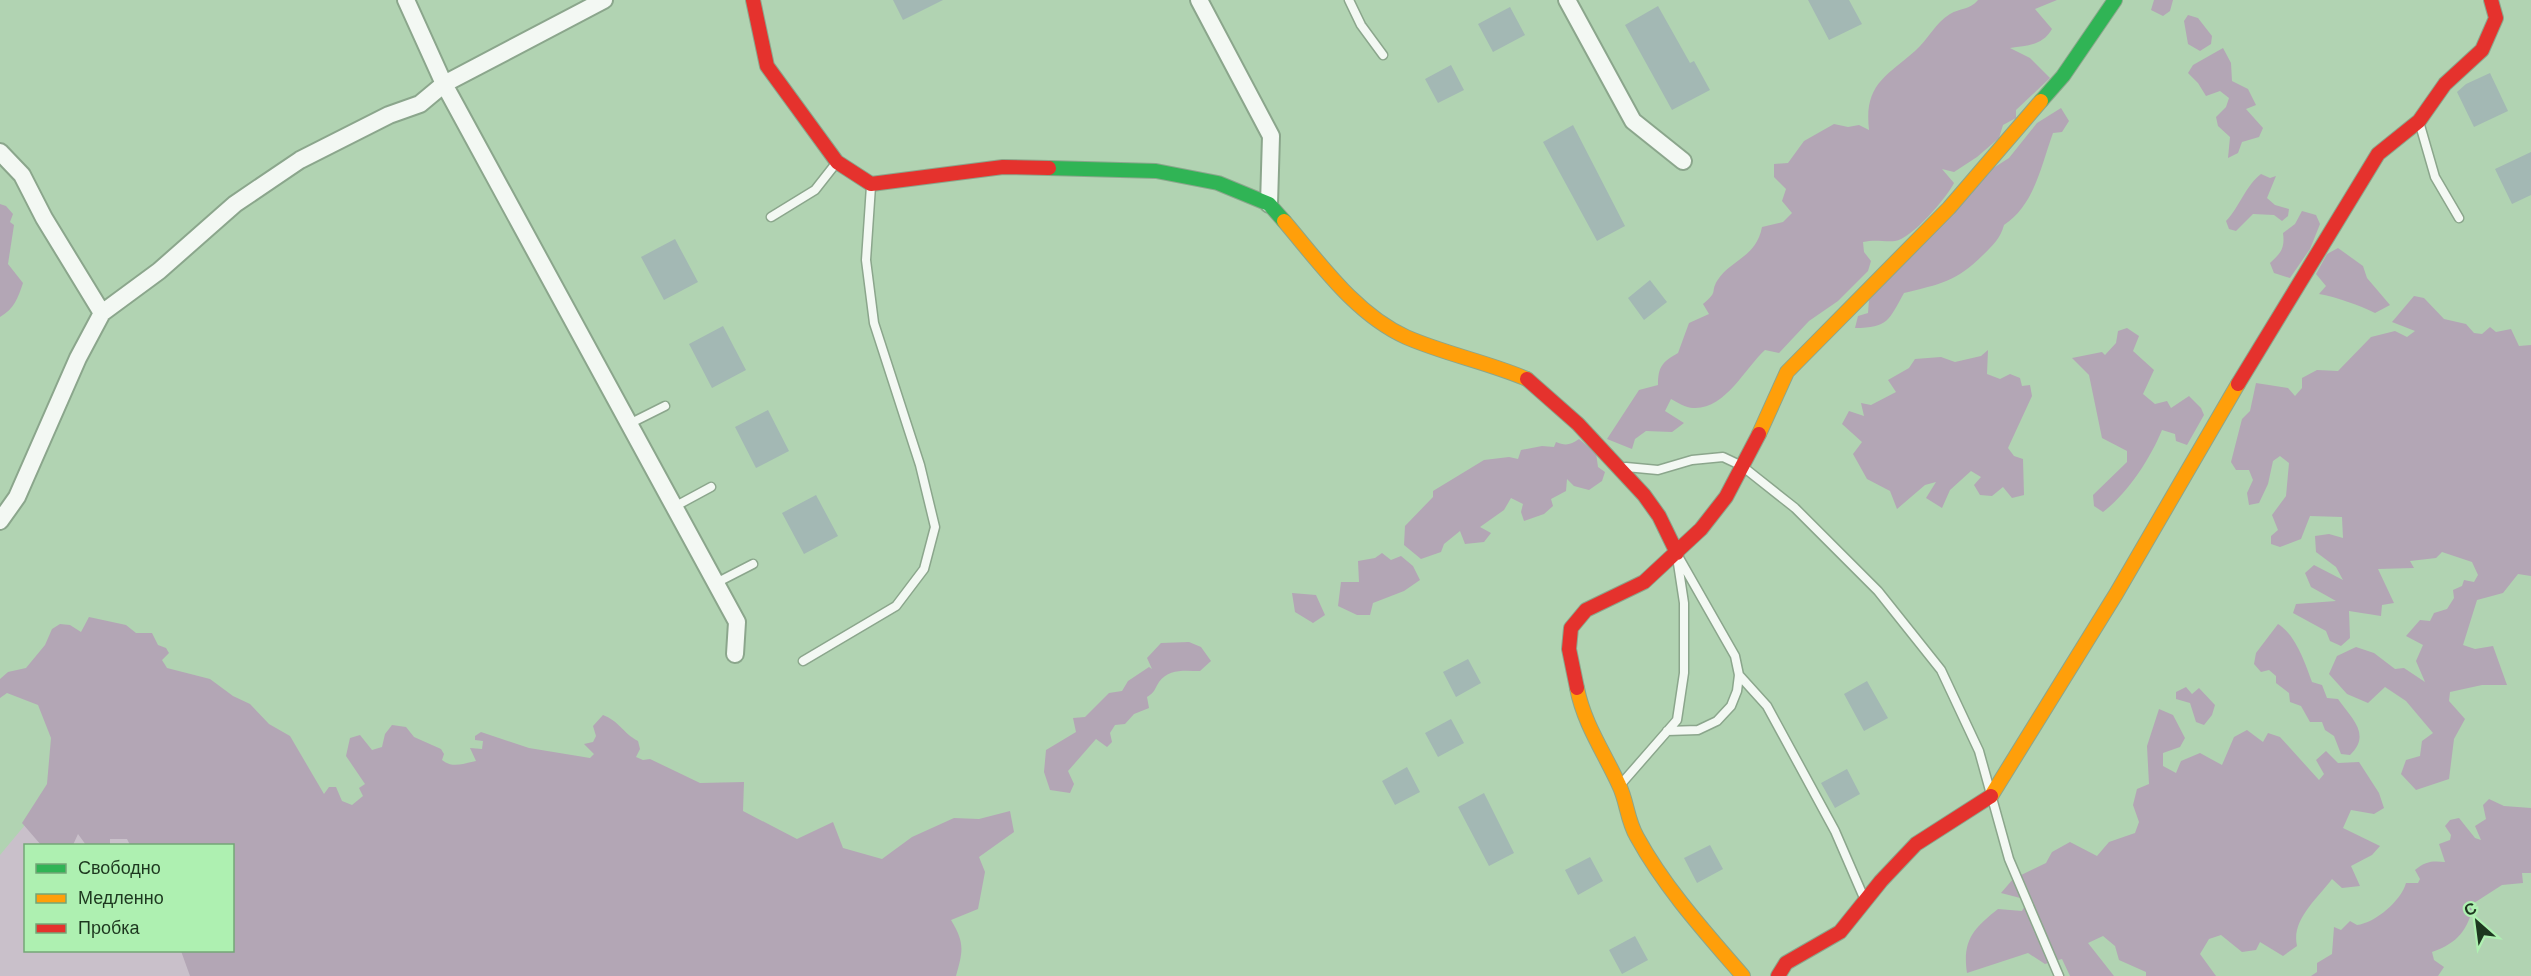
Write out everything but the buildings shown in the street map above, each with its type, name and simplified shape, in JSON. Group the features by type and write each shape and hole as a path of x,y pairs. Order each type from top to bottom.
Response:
{"street":[{"path":"406,0 444,84 737,622 735,654"},
{"path":"0,521 17,497 78,358 102,313 159,271 236,204 300,159 389,116 420,104 444,84 604,0"},
{"path":"753,0 767,66 837,162 871,184 1004,167 1156,171 1218,183 1269,204 1339,285 1375,318 1404,336 1450,354 1492,364 1530,380 1578,424 1644,495 1659,516 1677,554"},
{"path":"1199,0 1270,136 1269,204"},
{"path":"1567,0 1633,122 1683,161"},
{"path":"1743,976 1685,908 1636,836 1625,809 1620,786 1596,744 1580,705 1569,649 1571,627 1586,610 1644,582 1677,554 1701,529 1726,497 1787,372 1949,208 2063,76 2115,0"},
{"path":"1778,976 1786,963 1840,932 1865,900 1917,844 1992,795 2116,594 2226,403 2378,154 2420,122 2445,84 2482,50 2496,18 2491,0"},
{"path":"0,152 22,174 44,218 102,313"}],"lane":[{"path":"1349,0 1361,25 1383,55"},
{"path":"2420,122 2435,177 2459,218"},
{"path":"771,217 815,190 837,162"},
{"path":"803,661 896,606 924,569 935,527 920,465 874,323 866,260 871,184"},
{"path":"629,424 665,406"},
{"path":"1618,467 1658,470 1692,460 1723,457 1742,466 1795,508 1878,591 1941,670 1979,751 2009,859 2059,976"},
{"path":"674,507 711,487"},
{"path":"1667,731 1698,730 1717,721 1731,706 1737,692 1739,675 1735,656 1677,554"},
{"path":"1620,786 1677,720 1684,673 1684,603 1677,554"},
{"path":"716,583 753,564"},
{"path":"1739,675 1767,706 1834,831 1865,900"}],"shaded area":[{"path":"1978,0 2057,0 2035,9 2052,29 2048,35 2034,44 2010,48 2030,58 2050,78 2016,110 2016,118 2003,125 1999,138 1977,157 1954,172 1942,169 1954,183 1937,207 1910,233 1895,241 1863,242 1864,252 1871,261 1868,271 1838,301 1809,321 1779,353 1765,350 1725,395 1704,407 1690,408 1671,399 1665,411 1684,423 1672,432 1646,431 1635,439 1632,449 1607,439 1639,390 1658,385 1660,369 1668,359 1678,353 1689,323 1709,314 1703,304 1713,294 1717,281 1749,252 1759,237 1762,227 1783,222 1792,213 1782,201 1786,189 1774,177 1774,164 1788,163 1804,141 1834,124 1848,127 1859,125 1869,130 1870,102 1879,83 1920,47 1945,18 1954,12 1972,6"},
{"path":"2154,0 2173,0 2170,11 2163,16 2151,10"},
{"path":"2188,15 2198,18 2212,36 2211,44 2200,51 2188,44 2184,21"},
{"path":"2223,48 2231,63 2232,81 2248,89 2256,105 2246,109 2263,128 2259,137 2242,142 2238,153 2228,158 2230,137 2218,126 2216,117 2226,107 2229,98 2220,91 2206,96 2188,73 2193,65"},
{"path":"2061,108 2069,121 2062,132 2053,133 2030,196 2023,207 2004,225 1990,248 1956,277 1904,293 1891,316 1881,324 1855,328 1858,316 1868,313 1869,300 1973,181 2009,158 2037,123"},
{"path":"2261,174 2270,178 2276,176 2267,198 2275,205 2289,209 2288,216 2282,221 2274,215 2253,214 2236,231 2229,229 2226,221 2251,184"},
{"path":"0,204 6,206 13,214 10,222 14,225 8,264 23,283 15,303 0,317"},
{"path":"2302,211 2316,215 2320,224 2310,249 2290,278 2274,273 2270,263 2281,250 2283,233 2295,224"},
{"path":"2338,248 2363,266 2367,278 2390,305 2375,313 2319,294 2326,286 2316,274 2327,254"},
{"path":"2414,296 2424,298 2444,319 2466,324 2474,333 2482,334 2490,327 2496,332 2511,329 2519,346 2531,345 2531,576 2518,574 2503,593 2477,600 2463,645 2475,649 2493,646 2507,685 2482,685 2450,692 2449,701 2465,719 2454,739 2449,779 2416,790 2401,774 2406,760 2420,756 2422,741 2433,733 2406,701 2385,687 2368,703 2347,694 2329,674 2337,656 2356,647 2374,653 2395,669 2404,668 2425,682 2416,661 2423,645 2406,636 2420,620 2430,621 2434,613 2447,609 2454,598 2453,590 2462,586 2464,580 2474,582 2478,575 2472,562 2442,552 2436,558 2410,561 2414,568 2378,569 2394,603 2382,605 2381,616 2349,611 2350,638 2341,646 2330,641 2326,631 2293,613 2296,604 2336,601 2311,587 2305,573 2314,565 2343,580 2336,567 2316,552 2315,536 2329,534 2343,538 2342,517 2310,516 2301,539 2280,547 2271,544 2271,536 2278,530 2272,515 2286,496 2289,463 2280,456 2273,461 2268,484 2259,503 2249,505 2247,493 2253,480 2249,470 2236,470 2231,462 2242,419 2250,411 2256,383 2288,388 2295,396 2302,388 2302,378 2317,370 2338,371 2371,337 2395,331 2407,337 2415,331 2392,322"},
{"path":"2127,328 2139,336 2133,351 2154,370 2143,394 2155,404 2167,401 2171,408 2189,396 2201,408 2204,415 2187,445 2176,441 2175,434 2162,430 2137,475 2103,512 2094,506 2093,495 2127,462 2127,451 2102,438 2089,375 2072,358 2102,352 2105,355 2116,343 2118,331"},
{"path":"1988,350 1987,374 2000,379 2010,374 2020,378 2022,386 2030,385 2032,396 2008,448 2014,456 2023,459 2024,495 2012,498 2003,487 1992,496 1980,495 1974,485 1981,477 1971,471 1950,490 1942,508 1926,498 1936,482 1925,485 1897,509 1890,491 1867,479 1853,454 1862,442 1842,424 1849,411 1864,416 1861,403 1871,405 1896,392 1888,380 1909,368 1915,359 1941,357 1955,362 1981,356"},
{"path":"1579,439 1596,453 1598,467 1605,472 1602,481 1589,490 1574,486 1567,479 1566,491 1551,499 1553,506 1544,514 1524,521 1521,512 1523,504 1511,498 1504,510 1480,527 1491,533 1484,542 1465,544 1460,531 1444,544 1441,552 1421,559 1404,545 1405,526 1433,497 1433,491 1484,460 1509,457 1518,459 1521,450 1542,446 1554,447 1556,442 1568,444"},
{"path":"1382,553 1391,560 1401,556 1413,566 1420,580 1404,591 1373,603 1370,615 1357,615 1338,606 1341,582 1359,582 1358,561 1375,558"},
{"path":"1292,593 1316,595 1325,615 1313,623 1295,612"},
{"path":"89,617 126,625 136,633 152,633 158,645 166,648 169,653 162,660 167,668 210,679 233,696 250,704 269,724 290,736 324,794 329,787 336,787 342,801 352,805 363,796 359,788 365,784 346,756 350,738 360,735 372,750 382,747 385,734 392,725 406,727 414,737 441,749 444,754 442,760 454,765 476,761 470,748 482,749 483,741 475,740 475,736 481,732 529,748 590,758 594,754 584,744 593,742 596,736 593,726 603,715 613,720 638,741 640,749 636,757 643,760 650,759 700,783 744,782 743,811 797,839 833,822 843,848 882,859 912,837 954,818 979,819 1010,811 1014,832 979,857 985,872 978,909 951,920 961,941 956,976 190,976 181,952 234,952 234,844 130,844 127,839 110,839 110,844 85,844 78,834 73,844 40,844 22,823 47,784 51,738 38,705 7,693 0,698 0,679 8,672 26,668 45,645 52,629 60,624 70,625 81,632"},
{"path":"2278,624 2295,642 2312,682 2322,685 2327,698 2338,699 2357,726 2359,740 2350,755 2341,754 2334,736 2325,730 2322,722 2310,722 2301,706 2290,702 2289,693 2276,683 2276,676 2269,670 2261,672 2254,664 2256,653"},
{"path":"1189,642 1201,647 1211,661 1200,671 1172,672 1163,678 1147,697 1149,708 1134,714 1125,724 1115,725 1110,733 1112,742 1107,747 1096,739 1068,771 1074,784 1070,793 1050,790 1044,772 1046,750 1076,732 1073,718 1085,717 1109,693 1122,691 1128,681 1149,667 1152,669 1147,658 1161,643"},
{"path":"2186,687 2192,694 2199,688 2215,705 2212,715 2204,725 2196,722 2190,703 2176,699 2176,692"},
{"path":"2159,709 2173,715 2185,738 2180,747 2163,753 2163,766 2176,773 2181,761 2200,753 2222,765 2234,737 2247,730 2263,742 2268,733 2280,737 2319,780 2324,774 2316,760 2326,751 2338,763 2359,762 2379,793 2384,808 2374,814 2351,810 2343,828 2380,846 2372,855 2351,866 2360,886 2342,888 2332,879 2301,919 2296,936 2297,946 2283,956 2260,942 2256,950 2242,952 2221,935 2209,939 2200,954 2216,976 2146,976 2146,972 2119,960 2115,946 2103,936 2088,943 2114,976 2070,976 2062,959 2045,964 2028,953 1967,973 1966,952 1976,929 1998,909 2022,911 2028,900 2001,893 2013,879 2046,863 2052,852 2070,842 2097,856 2109,842 2135,833 2139,822 2133,805 2137,789 2149,784 2147,746"},
{"path":"104,730 404,976 0,976 0,855"},
{"path":"2489,799 2504,806 2531,808 2531,873 2522,873 2523,883 2502,885 2474,903 2469,921 2455,940 2432,952 2434,960 2444,967 2438,976 2311,976 2317,972 2317,963 2332,954 2334,927 2341,930 2350,921 2357,925 2379,916 2399,897 2406,883 2418,883 2420,879 2415,870 2429,862 2445,862 2439,844 2450,840 2451,835 2445,826 2450,820 2459,818 2475,838 2481,840 2475,826 2486,819 2483,805"}],"traffic: fast":[{"path":"2041,101 2063,76 2115,0"},
{"path":"1049,168 1156,171 1218,183 1269,204 1284,221"}],"traffic: slow":[{"path":"1759,434 1787,372 1949,208 2041,101"},
{"path":"1284,221 1339,286 1370,315 1388,327 1421,343 1527,379"},
{"path":"1991,796 2116,594 2238,384"},
{"path":"1577,688 1589,726 1622,791 1637,837 1673,892 1743,976"}],"traffic: jam":[{"path":"753,0 767,66 837,162 871,184 1003,167 1049,168"},
{"path":"2238,384 2378,154 2419,121 2445,84 2482,50 2496,18 2491,0"},
{"path":"1527,379 1578,424 1644,495 1659,516 1677,553"},
{"path":"1577,688 1569,649 1571,628 1586,610 1644,582 1701,529 1726,497 1759,434"},
{"path":"1778,976 1786,963 1840,932 1881,881 1916,844 1991,796"}]}
